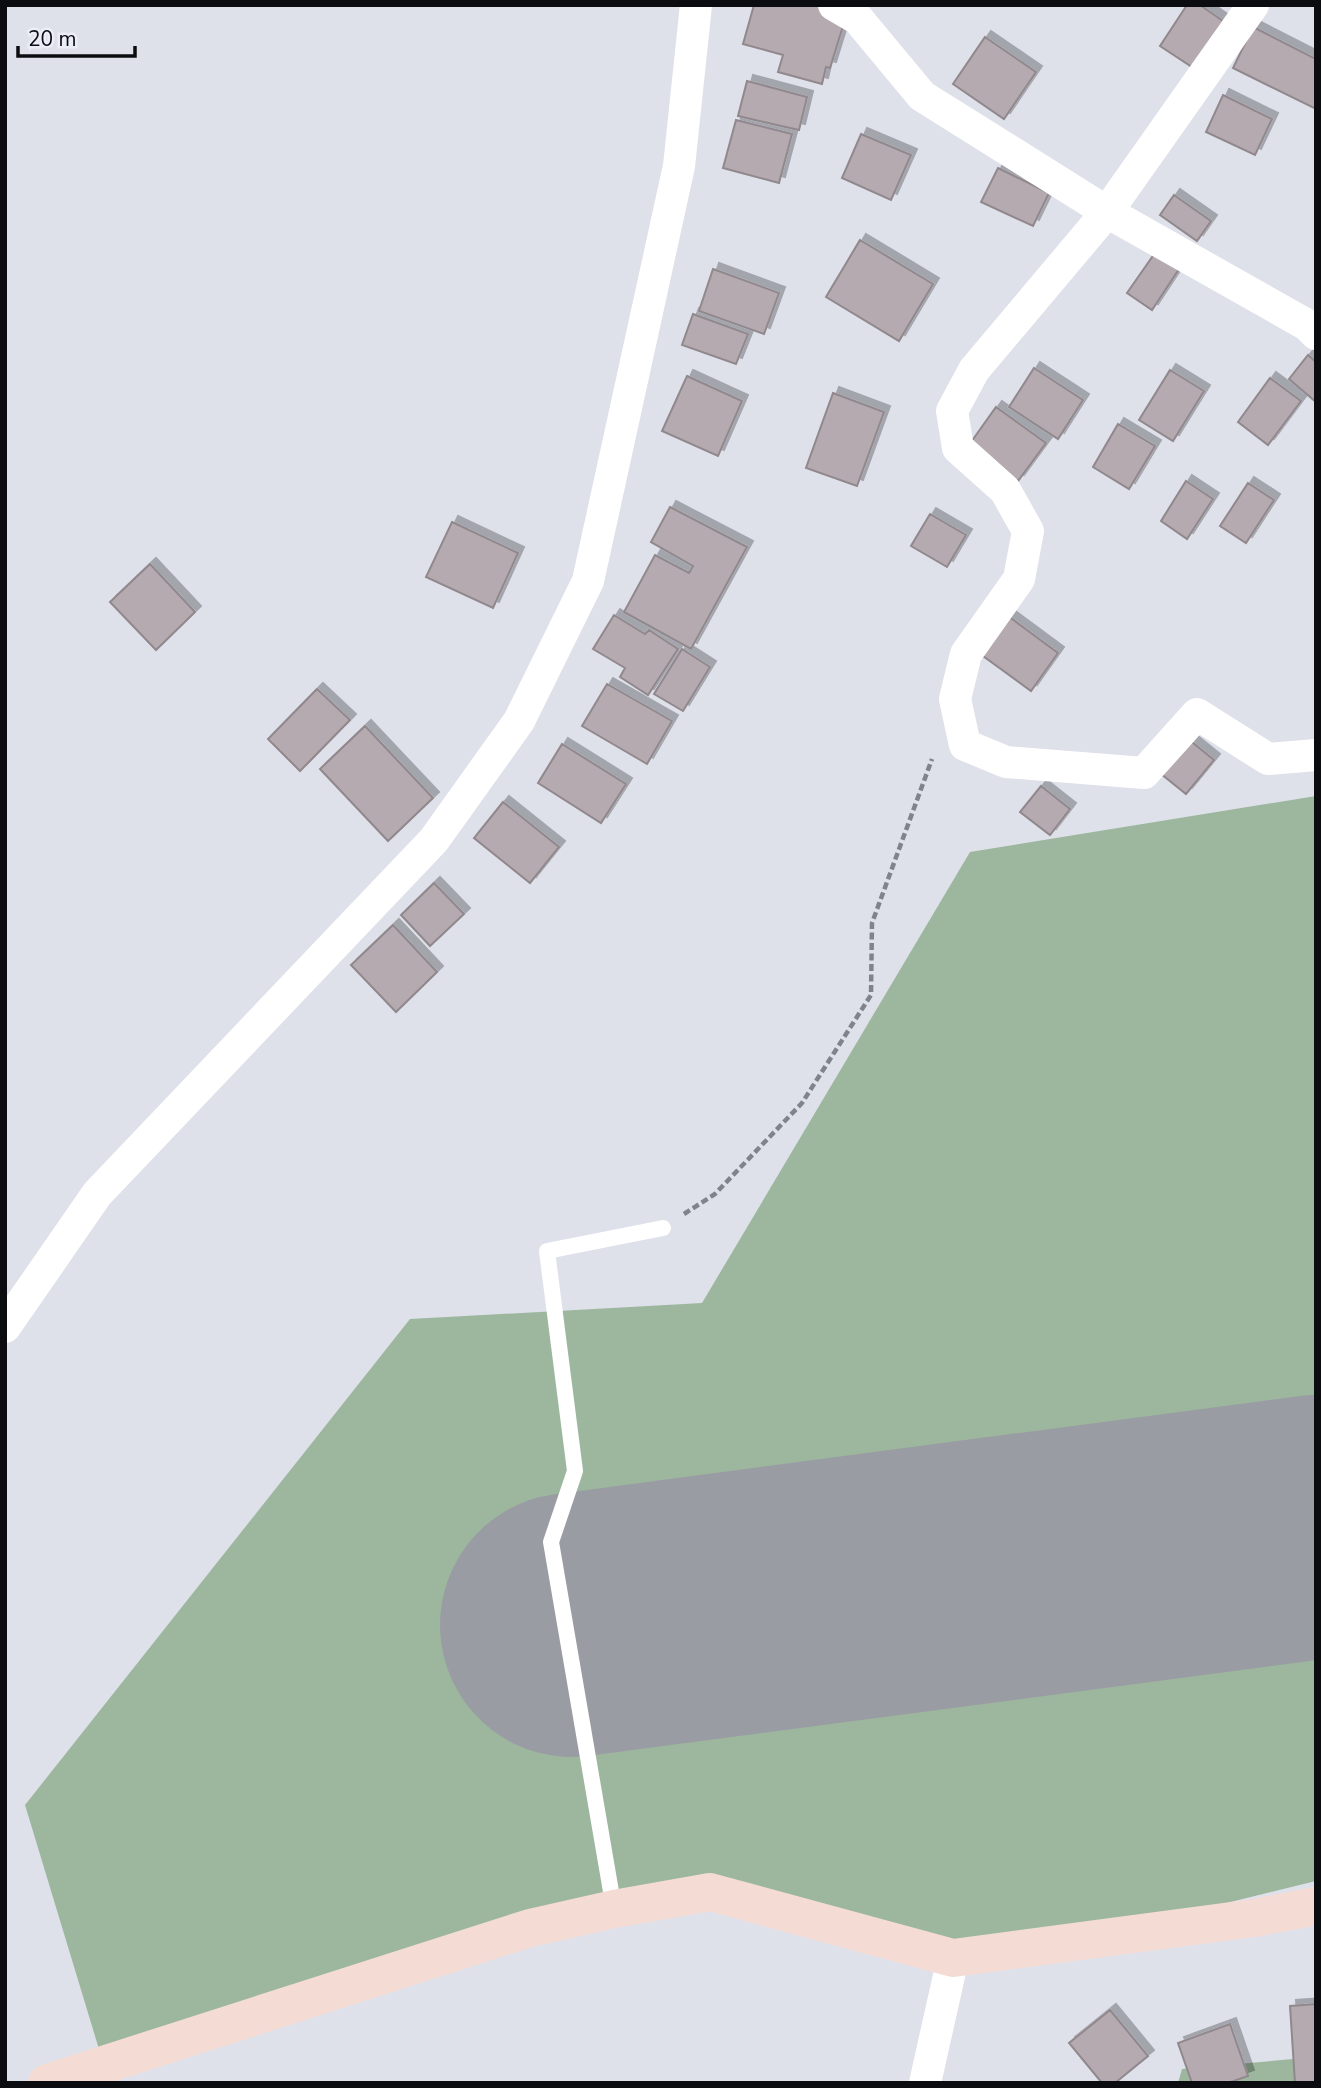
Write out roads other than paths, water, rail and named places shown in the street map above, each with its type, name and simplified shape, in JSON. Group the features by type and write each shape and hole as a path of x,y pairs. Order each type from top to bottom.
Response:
{"street":[{"path":"5,1327 97,1194 434,840 519,721 588,581 679,166 696,5"},
{"path":"834,5 858,19 922,96 1107,212 1307,325 1316,334"},
{"path":"1253,5 1107,212 974,370 952,411 958,448 1005,490 1028,531 1019,579 965,654 955,699 965,745 1006,762 1144,773 1197,713 1268,759 1316,755"},
{"path":"47,2083 530,1928 614,1909 710,1892 953,1958 1254,1918 1316,1906"},
{"path":"925,2083 953,1958"}],"lane":[{"path":"614,1909 551,1542 575,1471 547,1251 663,1228"}]}
